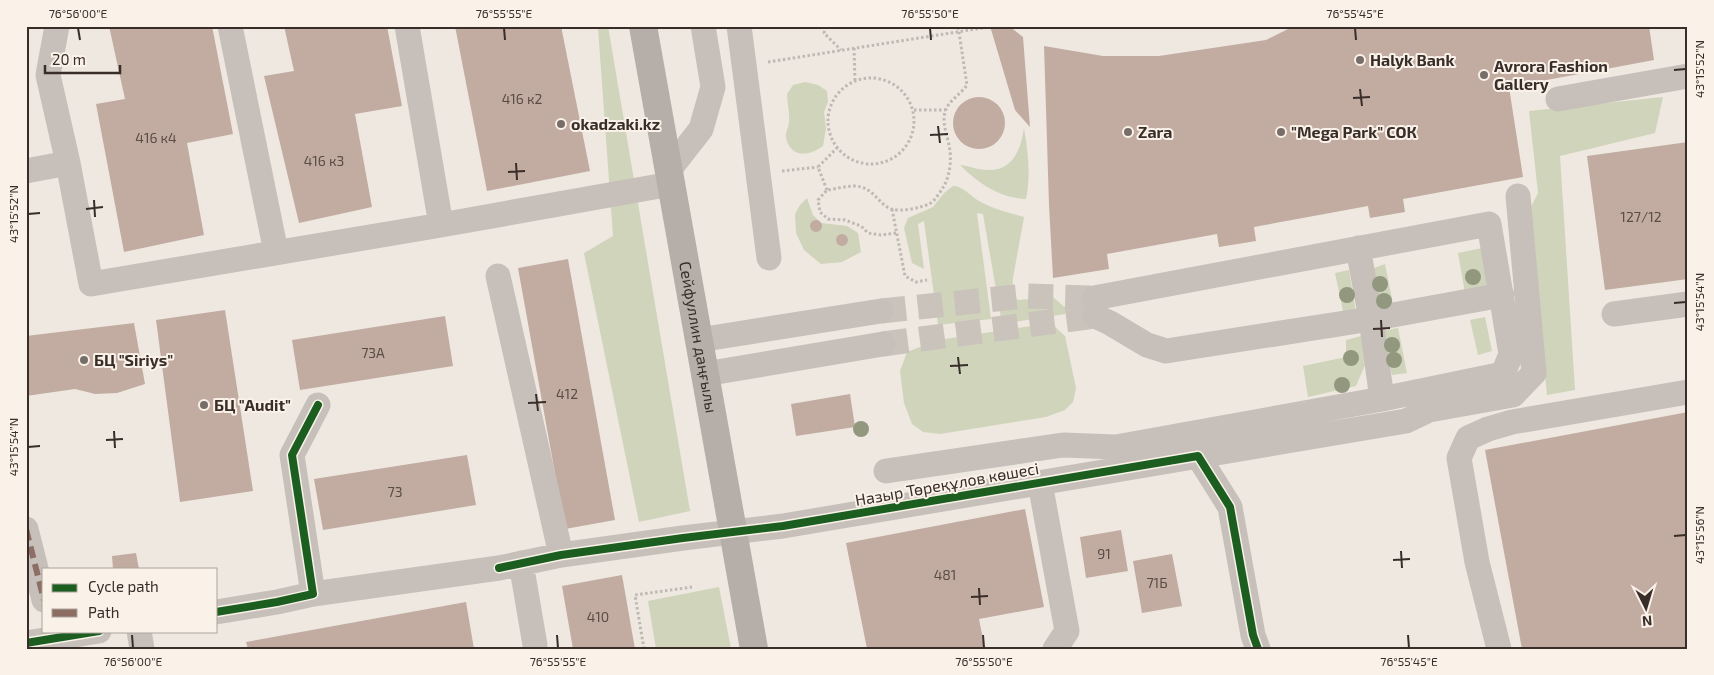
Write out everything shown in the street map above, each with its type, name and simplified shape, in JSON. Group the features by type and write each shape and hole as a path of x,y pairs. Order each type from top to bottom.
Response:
{"main road":[{"name":"Сейфуллин даңғылы","path":"643,26 754,649"}],"street":[{"path":"57,26 48,75 68,162 92,284 441,225 670,177 700,129 713,87 703,26"},
{"path":"230,26 276,252"},
{"path":"407,26 441,225"},
{"path":"739,26 770,258"},
{"path":"1558,99 1688,76"},
{"path":"26,171 68,162"},
{"name":"Назыр Төреқұлов көшесі","path":"314,594 510,565 561,555 783,526 1406,421 1429,410 1513,395 1534,373 1518,196"},
{"path":"886,471 1063,445 1116,447 1382,399 1503,374 1511,354 1502,295 1489,224 1358,248 1094,307 1110,323 1148,345 1166,351 1502,295"},
{"path":"1358,248 1371,318 1382,399"},
{"path":"498,276 561,555"},
{"path":"1614,314 1688,304"},
{"path":"699,340 881,311"},
{"path":"705,374 883,344"},
{"path":"1499,649 1477,562 1459,458 1468,438 1488,429 1512,422 1688,392"},
{"path":"218,612 314,594 292,455 318,405"},
{"path":"1198,456 1230,507 1252,635 1258,649"},
{"path":"1040,482 1067,632 1055,649"},
{"path":"26,529 42,592"},
{"path":"510,565 535,644"},
{"path":"26,643 51,635 87,632"},
{"path":"139,632 142,649"}],"path":[{"path":"826,26 824,33 842,50"},
{"path":"896,233 881,235 868,233 861,226 844,220 828,219 820,212 818,200 827,190 860,186 872,192 878,200 892,209 905,210 930,203 940,192 949,178 950,154 944,122 946,110 967,85 958,26"},
{"path":"745,66 982,28 983,26"},
{"path":"854,48 855,81"},
{"path":"870,78 884,79 897,86 907,97 913,110 914,124 912,137 904,150 893,159 880,164 866,165 852,161 832,142 828,128 828,113 833,99 842,88 855,81 870,78"},
{"path":"913,110 946,110"},
{"path":"759,174 818,167 837,148"},
{"path":"818,167 827,190"},
{"path":"892,209 905,276 916,282 927,280"},
{"path":"644,649 635,595 692,587"}],"green space":[{"path":"608,26 690,511 639,522 584,253 613,236 598,28"},
{"path":"805,82 818,85 827,91 828,102 824,112 826,128 823,146 812,152 801,154 792,149 786,137 789,124 787,94 793,85"},
{"path":"1663,97 1655,133 1560,156 1575,390 1547,395 1529,211 1538,193 1529,111"},
{"path":"1024,128 1028,163 1026,199 998,193 974,178 960,165 987,170 1003,167 1009,163 1018,151"},
{"path":"953,186 961,188 991,207 1024,217 1012,294 1018,300 1053,297 1068,310 1065,314 1002,324 983,214 977,213 991,319 938,325 924,221 918,224 924,269 912,263 904,228 908,218 933,207 944,193"},
{"path":"807,198 813,215 821,223 847,226 858,233 861,252 842,262 821,264 804,250 796,233 795,214"},
{"path":"1487,247 1496,288 1465,293 1458,253"},
{"path":"1385,264 1395,314 1378,317 1369,270"},
{"path":"1349,270 1356,313 1344,316 1335,273"},
{"path":"1485,317 1492,351 1478,355 1470,320"},
{"path":"1044,324 1054,326 1065,336 1076,388 1073,402 1065,410 1046,417 940,434 923,432 912,424 904,403 900,371 907,352 938,340"},
{"path":"1398,328 1407,373 1392,375 1382,331"},
{"path":"1361,336 1365,365 1356,386 1308,397 1303,366 1346,357 1346,340"},
{"path":"719,587 731,649 656,649 648,601"}],"building":[{"path":"109,26 212,26 233,134 187,143 204,235 124,252 96,104 125,99"},
{"path":"284,26 387,26 402,106 355,114 372,207 299,223 264,76 294,71"},
{"path":"455,26 561,26 590,171 487,191"},
{"path":"990,26 1009,26 1023,37 1030,127 1015,110"},
{"name":"\"Mega Park\" СОК","path":"1294,26 1649,26 1654,60 1509,87 1523,177 1403,199 1405,212 1370,218 1368,206 1254,227 1256,241 1219,247 1217,234 1107,254 1109,269 1053,278 1044,46 1103,56 1159,56 1266,40"},
{"path":"974,97 984,97 998,104 1005,118 1005,128 998,142 984,149 974,149 964,145 957,138 953,128 953,118 957,108 964,101"},
{"path":"1688,142 1688,279 1605,290 1587,156"},
{"path":"814,220 818,220 822,226 818,232 814,232 810,228 810,224"},
{"path":"842,234 848,240 842,246 836,240"},
{"path":"568,259 615,520 565,529 518,268"},
{"name":"БЦ \"Audit\"","path":"225,310 253,491 180,502 156,320"},
{"path":"445,316 453,366 300,390 292,340"},
{"name":"БЦ \"Siriys\"","path":"134,323 145,384 117,393 95,394 75,389 26,396 26,336"},
{"path":"850,394 855,427 796,436 791,404"},
{"path":"1688,412 1688,649 1522,649 1485,450"},
{"path":"467,455 476,505 323,530 314,479"},
{"path":"1025,509 1044,607 979,619 985,649 867,649 846,543"},
{"path":"1121,530 1128,571 1086,578 1080,537"},
{"path":"136,553 139,568 113,568 112,556"},
{"path":"1172,554 1182,606 1142,613 1133,561"},
{"path":"622,575 635,649 573,649 562,586"},
{"path":"466,602 474,649 248,649 246,642"}],"tunnel":[{"path":"881,311 1025,296 1094,298"},
{"path":"883,344 1095,316"}],"marked path":[{"path":"26,529 42,592"}],"cycle path":[{"path":"218,612 313,594 292,455 318,405"},
{"path":"499,568 561,555 783,526 1198,456 1230,507 1253,635 1258,649"},
{"path":"26,643 93,632"}],"place":[{"name":"Halyk Bank","path":"1360,60"},
{"name":"Avrora Fashion Gallery","path":"1484,75"},
{"name":"okadzaki.kz","path":"561,124"},
{"name":"Zara","path":"1128,132"},
{"name":"\"Mega Park\" СОК","path":"1281,132"},
{"name":"БЦ \"Siriys\"","path":"84,360"},
{"name":"БЦ \"Audit\"","path":"204,405"}]}
